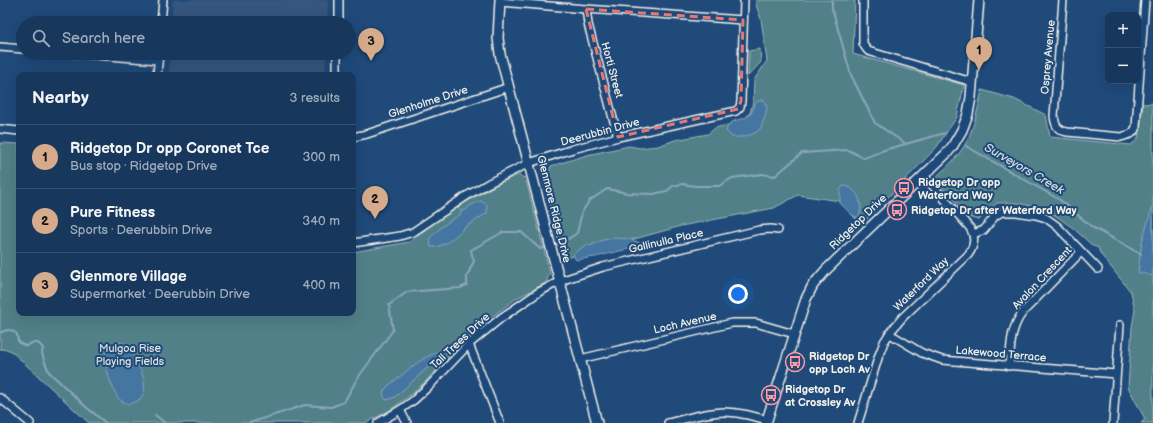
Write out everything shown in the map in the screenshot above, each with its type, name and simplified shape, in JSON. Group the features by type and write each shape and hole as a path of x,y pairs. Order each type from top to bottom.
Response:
{"street":[{"path":"162,16 163,0"},
{"path":"339,16 340,0"},
{"name":"Deerubbin Drive","path":"356,243 400,236 413,232 489,182 530,163 572,149 618,137 734,112 738,109 741,101 744,0"},
{"path":"863,0 863,43 868,51 972,82"},
{"name":"Ridgetop Drive","path":"766,422 808,294 821,275 947,153 962,130 968,114 971,97 979,0"},
{"name":"Osprey Avenue","path":"1063,0 1054,116 1055,125 1057,129 1062,131 1122,137 1131,134 1134,131 1137,118 1145,0"},
{"path":"500,1 586,9 743,20"},
{"name":"Glenmore Ridge Drive","path":"500,1 498,38 500,54 530,163 597,423"},
{"name":"Horti Street","path":"586,9 588,24 618,137"},
{"path":"0,47 16,48"},
{"path":"157,72 159,60"},
{"path":"337,72 338,60"},
{"name":"Glenholme Drive","path":"356,136 509,87"},
{"path":"0,129 16,131"},
{"path":"924,176 968,225 973,234"},
{"name":"Avalon Crescent","path":"973,234 984,230 994,217 1000,213 1029,213 1041,216 1057,226 1098,269"},
{"name":"Gallinulla Place","path":"560,281 603,267 751,232 765,229 778,230"},
{"name":"Waterford Way","path":"858,423 884,342 903,317 968,255 973,245 973,234"},
{"name":"Avalon Crescent","path":"1009,366 1012,335 1017,320 1082,252"},
{"name":"Tall Trees Drive","path":"378,423 414,400 469,344 496,322 540,292 560,281"},
{"name":"Loch Avenue","path":"580,359 732,323 756,323 794,334"},
{"path":"1113,423 1120,325"},
{"name":"Lakewood Terrace","path":"890,334 918,351 934,358 1009,366 1116,374"},
{"path":"469,344 500,423"},
{"path":"0,398 30,423"},
{"path":"400,410 407,423"},
{"path":"668,423 724,412 743,414 766,422"}],"highlighted area":[{"path":"586,9 743,20 741,101 738,109 618,137"}],"shaded area":[{"path":"173,0 328,0 327,16 172,16"},
{"path":"170,60 326,60 325,72 169,72"},
{"path":"763,100 767,107 760,129 743,137 732,137 726,131 728,126 733,121 749,116 756,103"},
{"path":"843,186 853,189 859,198 861,208 858,218 852,215 840,203 840,190"},
{"path":"481,201 487,205 487,213 468,225 447,243 437,247 431,247 430,238 437,231 461,214 461,210 464,211 473,204"},
{"path":"1153,205 1153,276 1138,272 1142,241"},
{"path":"614,238 629,239 640,243 632,248 595,257 576,260 573,255 588,244 590,246 603,240"},
{"path":"118,342 126,344 141,371 143,379 143,393 140,399 129,404 121,401 117,396 107,369 105,356 107,350 110,345"},
{"path":"437,352 440,355 435,361 395,397 387,400 384,397 383,392 388,386 423,359"}],"green space":[{"path":"756,0 855,0 853,54 964,85 957,117 936,148 861,225 840,201 798,195 774,208 681,226 563,259 544,183 551,166 587,155 629,146 640,148 658,146 675,140 708,134 715,128 743,121 750,113 753,102 754,80 767,61 761,19 756,5"},
{"path":"760,49 761,62 748,76 749,51"},
{"path":"982,90 1014,99 1046,115 1050,137 1131,145 1138,139 1143,104 1153,103 1153,423 1141,423 1145,419 1128,387 1132,327 1135,310 1131,292 1102,256 1099,248 1093,246 1073,228 1046,209 1018,203 997,203 979,220 971,218 937,182 937,176 957,156 970,135"},
{"name":"Mulgoa Rise Playing Fields","path":"0,143 16,144 16,316 356,316 356,251 409,242 455,208 517,175 525,178 550,273 546,283 517,298 485,322 466,339 413,393 390,410 366,423 89,423 10,350 0,349"}],"waterway":[{"path":"832,0 832,8 851,75 875,123 906,144"},
{"name":"Surveyors Creek","path":"553,245 561,244 577,233 582,212 589,201 607,189 627,193 653,194 667,191 673,186 682,184 696,186 719,186 732,178 762,174 775,176 802,153 848,150 864,158 884,150 945,133"},
{"name":"Surveyors Creek","path":"966,146 1060,200 1092,227 1141,254"},
{"name":"Surveyors Creek","path":"249,423 305,405 331,407 344,402 357,379 393,330 389,305 407,292 460,288 467,285 467,276 474,261 471,250 503,232 521,232 540,249 547,247"},
{"path":"0,333 11,330 17,334 17,339 19,342 26,346 32,343 38,343 43,348 42,353 49,372 86,407 106,423"},
{"path":"155,415 165,423"}],"place":[{"name":"Glenmore Village","path":"371,61"},
{"name":"Ridgetop Dr opp Coronet Tce","path":"979,70"},
{"name":"Ridgetop Dr opp Waterford Way","path":"904,188"},
{"name":"Ridgetop Dr after Waterford Way","path":"897,210"},
{"name":"Pure Fitness","path":"375,219"},
{"name":"Ridgetop Dr opp Loch Av","path":"795,362"},
{"name":"Ridgetop Dr at Crossley Av","path":"771,395"}]}
